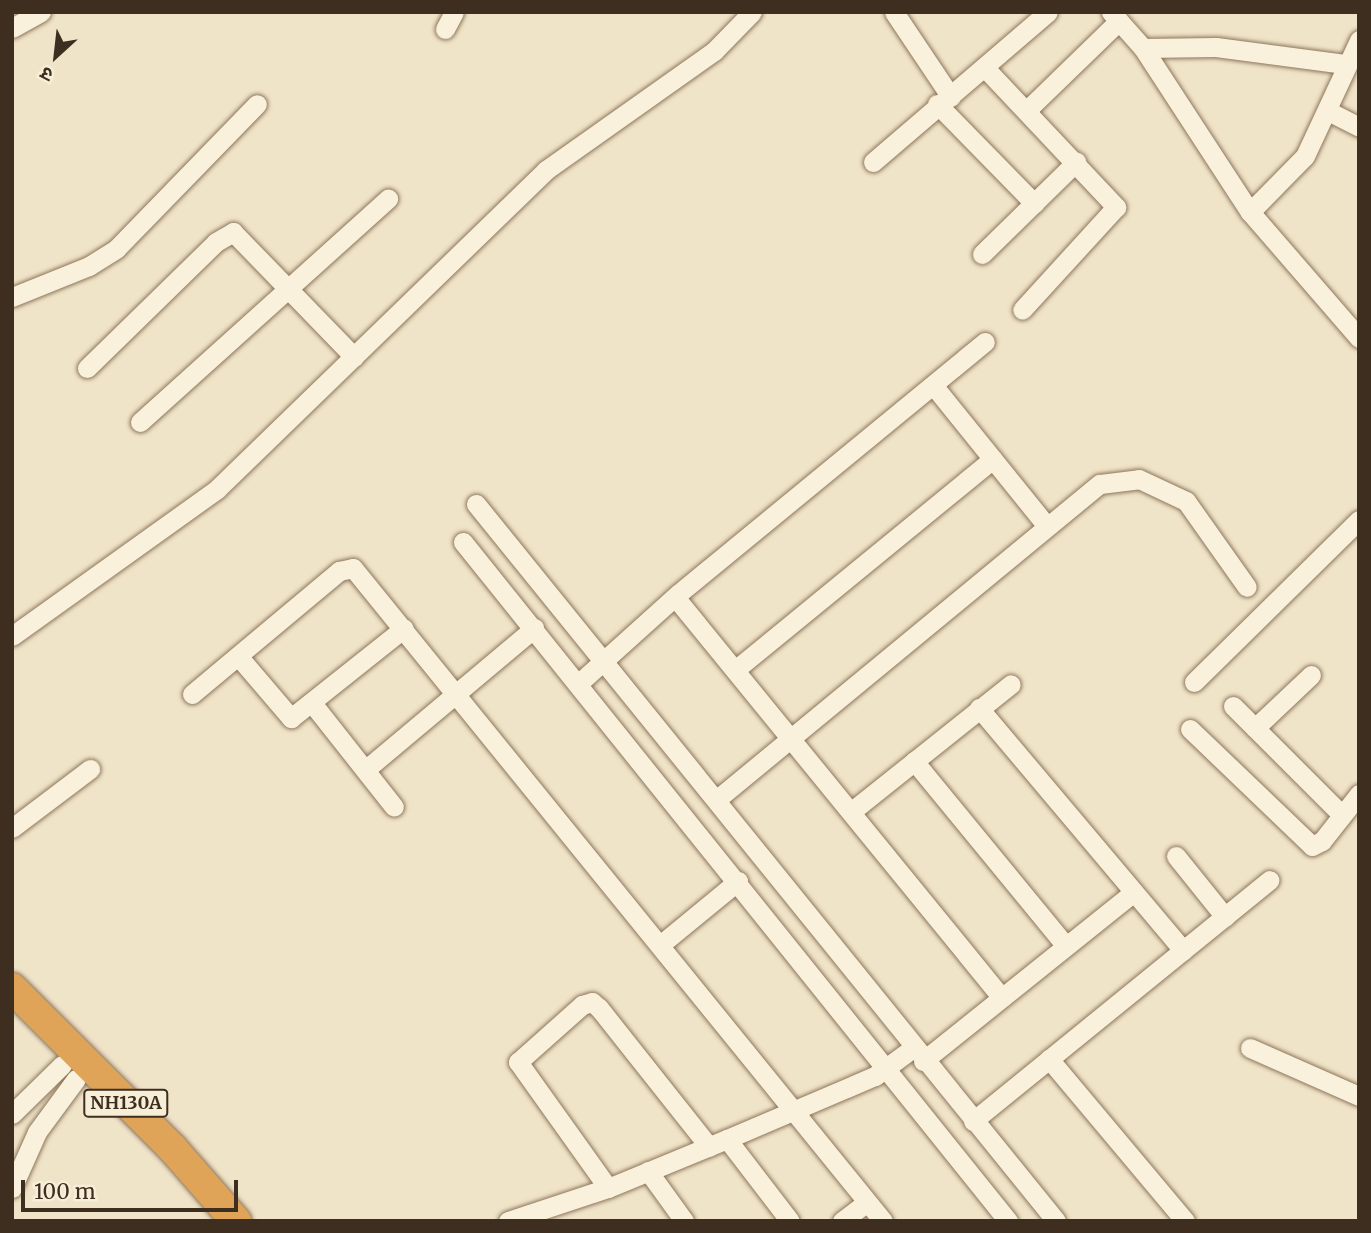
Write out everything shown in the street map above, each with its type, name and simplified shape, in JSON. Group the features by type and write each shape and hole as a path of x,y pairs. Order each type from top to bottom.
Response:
{"highway":[{"name":"NH130A","path":"12,988 173,1149 236,1221"},
{"name":"NH130A","path":"12,1014 215,1221"}],"street":[{"path":"12,28 41,12"},
{"path":"12,636 217,489 547,170 714,51 751,12"},
{"path":"894,12 944,100 1034,203"},
{"path":"873,162 944,100 986,69 1048,12"},
{"path":"1027,110 1115,17 1143,48 1250,212 1359,338"},
{"path":"1250,212 1295,169 1328,111 1345,64 1359,40"},
{"path":"1143,48 1216,47 1345,64"},
{"path":"986,69 1112,200 1115,213 1022,310"},
{"path":"12,297 89,266 116,249 257,104"},
{"path":"1328,111 1359,127"},
{"path":"982,254 1076,162"},
{"path":"140,422 388,199"},
{"path":"87,368 226,234 240,236 354,357"},
{"path":"579,683 675,597 985,342"},
{"path":"933,385 1046,525"},
{"path":"735,670 993,459"},
{"path":"716,800 1046,525 1100,484 1122,479 1153,483 1186,501 1247,587"},
{"path":"476,504 918,1054 1056,1221"},
{"path":"1194,682 1359,520"},
{"path":"463,542 1009,1221"},
{"path":"192,694 346,567 360,574 883,1221"},
{"path":"503,590 528,568"},
{"path":"675,597 1002,998"},
{"path":"238,656 284,714 297,716 404,628"},
{"path":"365,770 534,628"},
{"path":"1255,728 1311,675"},
{"path":"852,811 1011,684"},
{"path":"312,704 394,807"},
{"path":"1233,706 1342,816"},
{"path":"979,708 1183,950"},
{"path":"1190,729 1312,846 1322,841 1359,794"},
{"path":"914,761 1066,946"},
{"path":"12,828 90,769"},
{"path":"1176,856 1224,917"},
{"path":"973,1121 1270,880"},
{"path":"660,945 738,881"},
{"path":"508,1221 608,1188 709,1147 918,1054 1002,998 1134,891"},
{"path":"608,1188 518,1062 582,1005 592,1002 599,1008 709,1147"},
{"path":"1250,1048 1359,1096"},
{"path":"1049,1059 1185,1221"},
{"path":"12,1114 69,1072"},
{"path":"12,1188 37,1132 69,1072"},
{"path":"727,1139 790,1221"},
{"path":"648,1171 684,1221"},
{"path":"842,1221 867,1202"}]}
